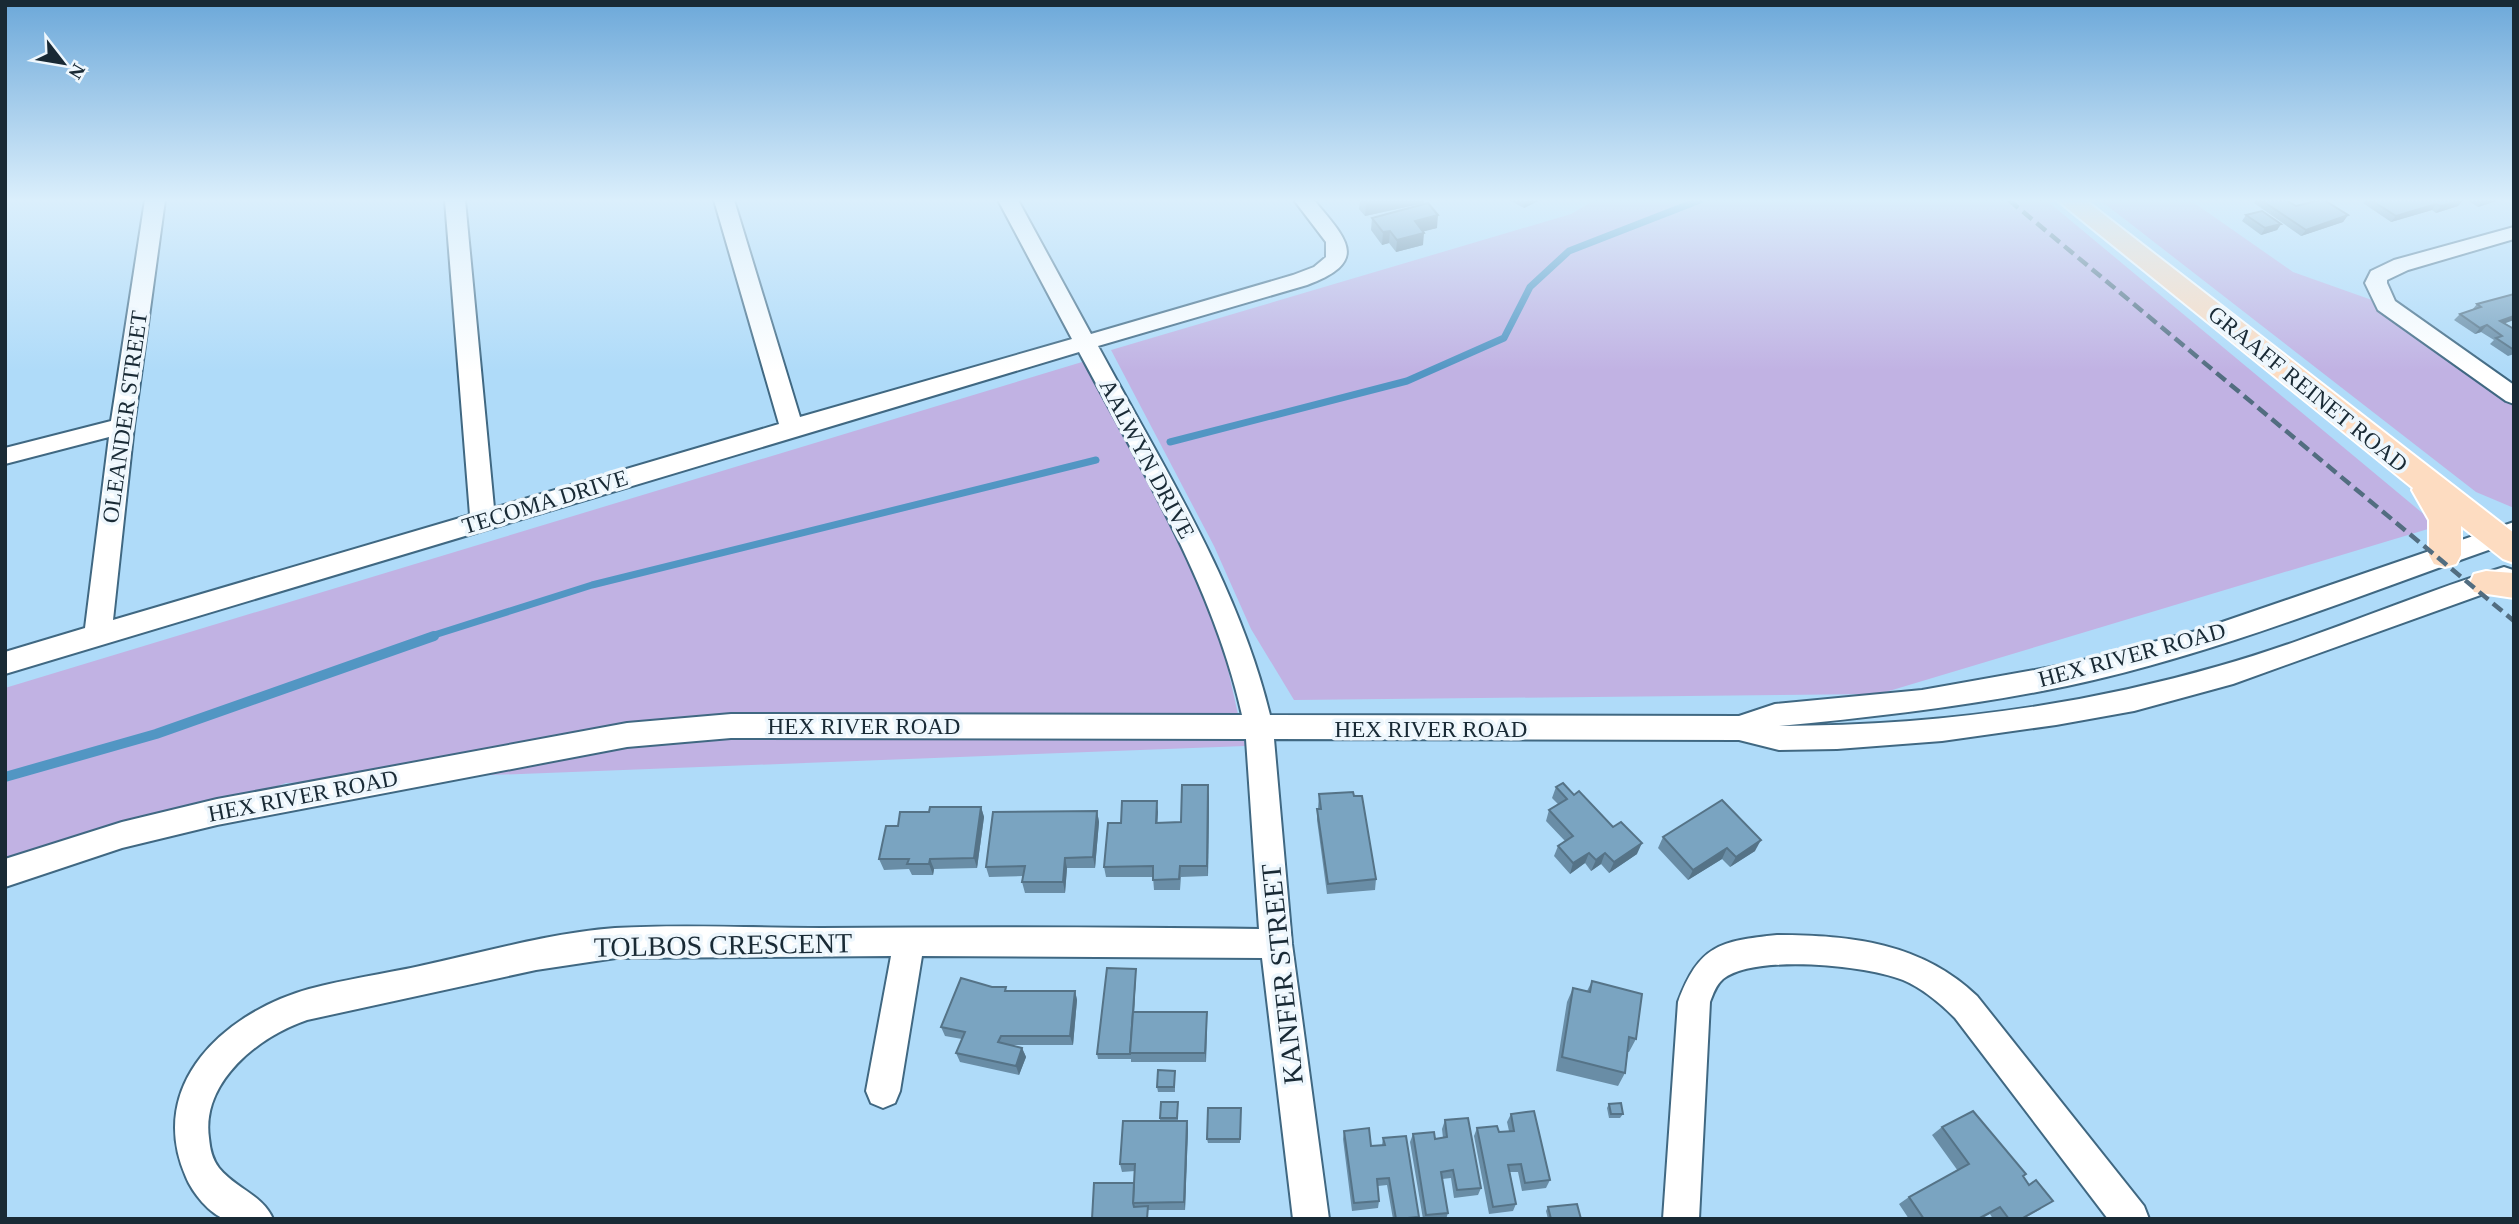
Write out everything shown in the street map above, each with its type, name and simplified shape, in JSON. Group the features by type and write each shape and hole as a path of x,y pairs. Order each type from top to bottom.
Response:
{"main road":[{"name":"GRAAFF REINET ROAD","path":"2142,257 2410,471 2509,538"},
{"name":"GRAAFF REINET ROAD","path":"2159,257 2298,362 2509,538"},
{"path":"2410,471 2438,504 2446,518 2448,534 2445,555"}],"street":[{"name":"OLEANDER STREET","path":"98,634 122,426 147,257"},
{"path":"460,257 483,521"},
{"path":"741,257 792,428"},
{"name":"AALWYN DRIVE","path":"1039,257 1201,559 1237,647 1259,729"},
{"name":"TECOMA DRIVE","path":"5,663 792,428 1086,345 1300,280 1329,268 1337,257"},
{"path":"2433,257 2386,271 2378,276 2376,283 2386,305 2514,396"},
{"path":"5,456 122,426"},
{"name":"HEX RIVER ROAD","path":"1739,728 1775,715 1922,701 2068,675 2198,641 2445,555 2509,538"},
{"name":"HEX RIVER ROAD","path":"5,873 122,835 217,812 627,735 731,726 851,724 1259,729 1739,728 1779,738 1837,737 1954,727 2134,700 2247,667 2504,581"},
{"name":"KANFER STREET","path":"1259,729 1276,944 1311,1219"},
{"name":"TOLBOS CRESCENT","path":"255,1219 208,1182 195,1158 189,1137 188,1117 195,1094 213,1067 237,1043 263,1025 294,1009 465,971 583,947 617,943 1087,941 1276,944"},
{"path":"883,1091 909,943"},
{"path":"1681,1219 1690,1027 1697,993 1711,968 1732,956 1772,950 1867,956 1908,967 1944,986 1966,1007 2130,1219"}],"shaded area":[{"path":"1425,257 2115,257 2438,526 1879,694 1294,700 1251,629 1214,546 1111,350"},
{"path":"2174,257 2272,257 2293,272 2386,305 2514,396 2514,508 2476,492"},
{"path":"1092,359 1192,568 1222,642 1245,746 286,783 5,885 5,688"}],"building":[{"path":"2514,294 2514,316 2500,321 2514,329 2514,350 2496,338 2502,336 2487,325 2480,328 2460,314 2481,307 2477,304"},
{"path":"1563,783 1574,795 1579,791 1613,827 1621,822 1642,843 1614,862 1605,853 1596,860 1589,853 1573,863 1558,846 1573,836 1549,810 1567,799 1556,787"},
{"path":"1182,785 1208,785 1207,866 1180,866 1179,879 1153,880 1153,866 1104,867 1108,823 1121,823 1122,801 1157,801 1156,823 1181,822"},
{"path":"1353,792 1354,796 1362,796 1376,879 1328,884 1317,809 1321,809 1319,794"},
{"path":"1722,800 1761,840 1736,857 1727,848 1693,870 1663,837"},
{"path":"930,807 981,807 974,858 930,859 929,864 907,864 909,859 879,859 886,826 898,826 900,812 929,812"},
{"path":"1097,811 1093,857 1065,858 1063,882 1022,882 1025,866 986,867 993,812"},
{"path":"1107,968 1136,969 1130,1054 1097,1054"},
{"path":"961,978 992,987 1006,987 1005,991 1075,991 1070,1036 1001,1036 998,1042 1022,1048 1016,1066 956,1053 965,1032 941,1027"},
{"path":"1592,981 1642,994 1636,1039 1629,1037 1625,1073 1562,1057 1573,988 1590,992"},
{"path":"1133,1012 1207,1012 1205,1053 1130,1053"},
{"path":"1158,1070 1175,1071 1174,1087 1157,1087"},
{"path":"1161,1102 1178,1102 1177,1118 1160,1118"},
{"path":"1621,1103 1623,1114 1611,1114 1609,1104"},
{"path":"1208,1108 1241,1108 1240,1139 1207,1139"},
{"path":"1534,1111 1550,1180 1525,1183 1521,1164 1508,1165 1516,1204 1493,1207 1477,1128 1497,1126 1499,1132 1514,1131 1511,1114"},
{"path":"1973,1111 2026,1174 2023,1176 2029,1185 2036,1180 2053,1201 2021,1219 2009,1219 2000,1207 1978,1219 1924,1219 1909,1197 1969,1164 1942,1127"},
{"path":"1468,1118 1481,1188 1457,1190 1453,1170 1441,1172 1448,1213 1426,1215 1413,1134 1434,1132 1435,1139 1447,1137 1445,1120"},
{"path":"1123,1121 1187,1121 1184,1202 1133,1203 1135,1164 1120,1164"},
{"path":"1369,1128 1371,1146 1385,1145 1383,1138 1406,1136 1419,1217 1396,1219 1389,1178 1377,1179 1379,1201 1354,1203 1344,1131"},
{"path":"1094,1183 1134,1183 1134,1207 1148,1206 1147,1219 1092,1219"},
{"path":"1577,1204 1581,1219 1551,1219 1548,1207"}],"waterway":[{"path":"1170,442 1407,381 1504,338 1530,287 1562,257"},
{"path":"428,637 592,585 1096,460"},
{"path":"5,777 156,734 434,636"}],"railway":[{"path":"2078,257 2514,621"}]}
